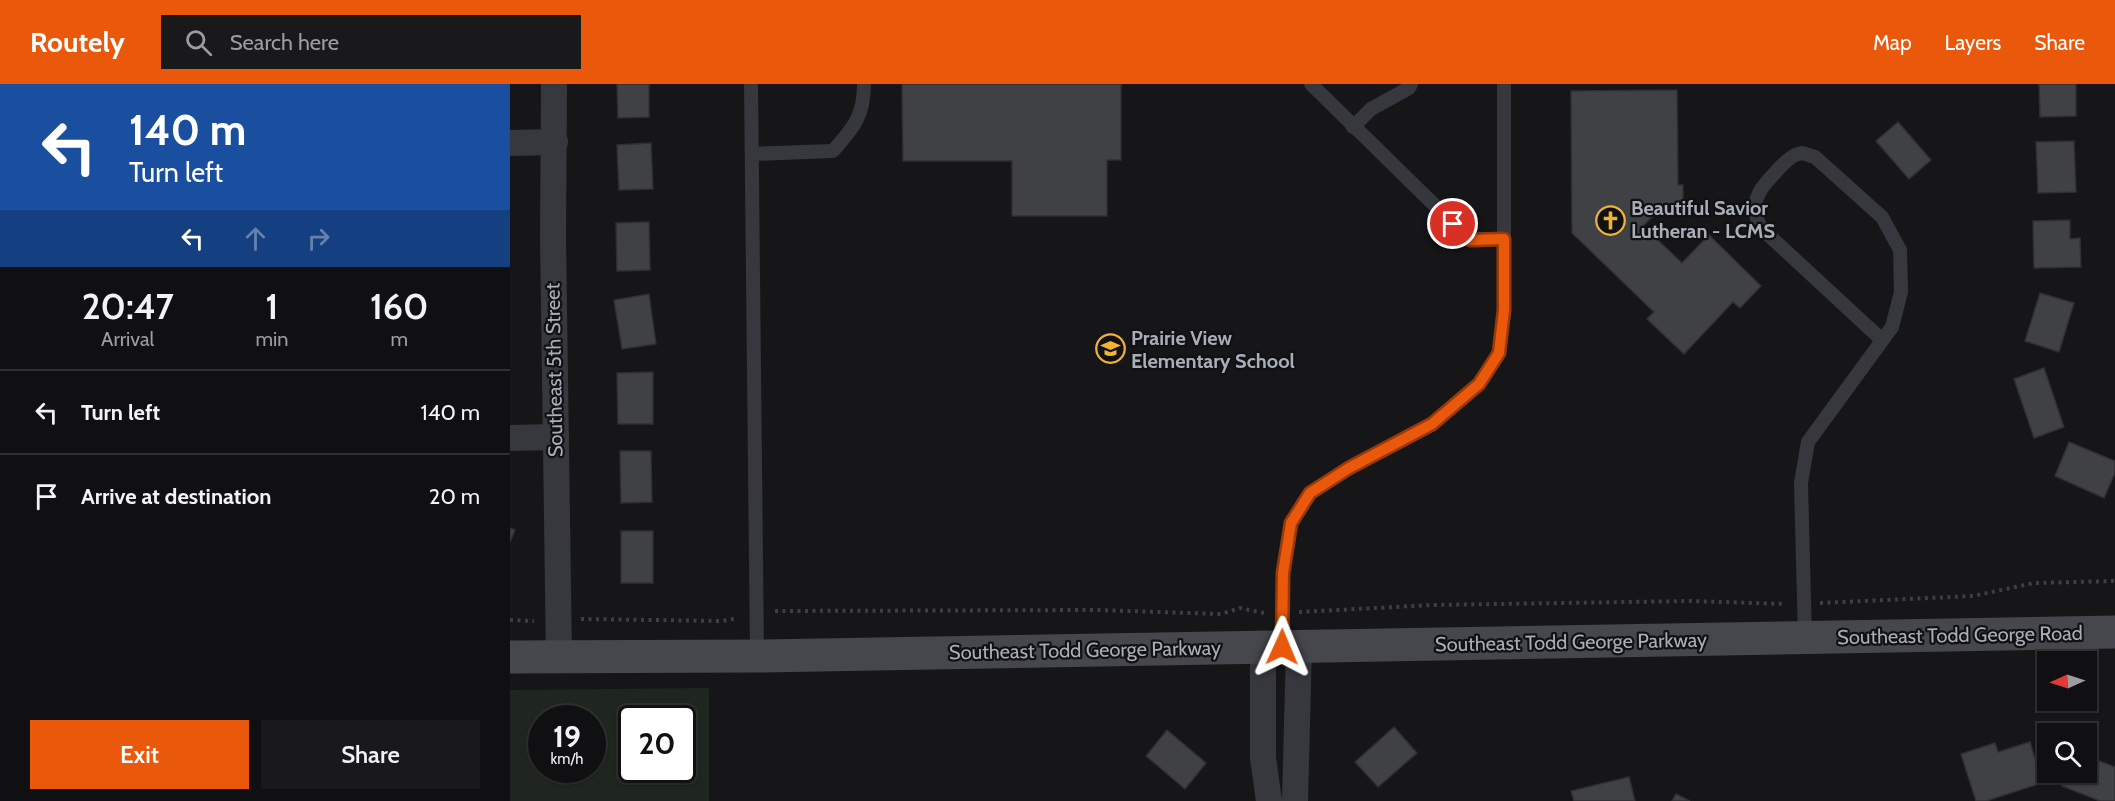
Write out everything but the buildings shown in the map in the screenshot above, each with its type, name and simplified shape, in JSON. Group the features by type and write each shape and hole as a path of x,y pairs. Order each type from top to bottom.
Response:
{"main road":[{"name":"Southeast Todd George Road","path":"1805,638 2115,632"},
{"name":"Southeast Todd George Parkway","path":"510,657 757,656 1805,638"}],"street":[{"name":"Southeast 5th Street","path":"554,84 553,238 559,657"},
{"path":"510,143 555,142"},
{"path":"510,438 556,437"},
{"path":"1269,801 1263,758 1281,647"},
{"path":"1281,647 1295,801"}],"lane":[{"path":"751,84 757,656"},
{"path":"752,154 833,151 852,129 864,105 864,84"},
{"path":"1311,84 1470,240 1504,239"},
{"path":"1353,127 1371,109 1409,88 1411,84"},
{"path":"1281,647 1283,573 1291,523 1310,493 1349,468 1432,424 1479,384 1499,353 1504,310 1504,84"},
{"path":"1805,638 1801,483 1808,442 1892,327 1901,292 1900,250 1882,218 1824,164 1809,154 1795,155 1759,189 1756,197 1756,219 1761,228 1882,340"}],"path":[{"path":"1827,603 1973,596 2034,583 2115,581"},
{"path":"1320,611 1433,605 1680,601 1774,605"},
{"path":"778,611 1096,610 1221,614 1240,608"},
{"path":"590,619 722,621"},
{"path":"510,620 534,621"}],"shaded area":[{"path":"709,688 709,801 510,801 510,690"}],"place":[{"name":"Beautiful Savior Lutheran - LCMS","path":"1610,220"},
{"name":"Prairie View Elementary School","path":"1110,349"}],"route":[{"path":"1282,647 1283,573 1291,523 1310,493 1349,468 1432,424 1479,384 1499,353 1504,310 1504,239 1470,240 1453,224"}]}
